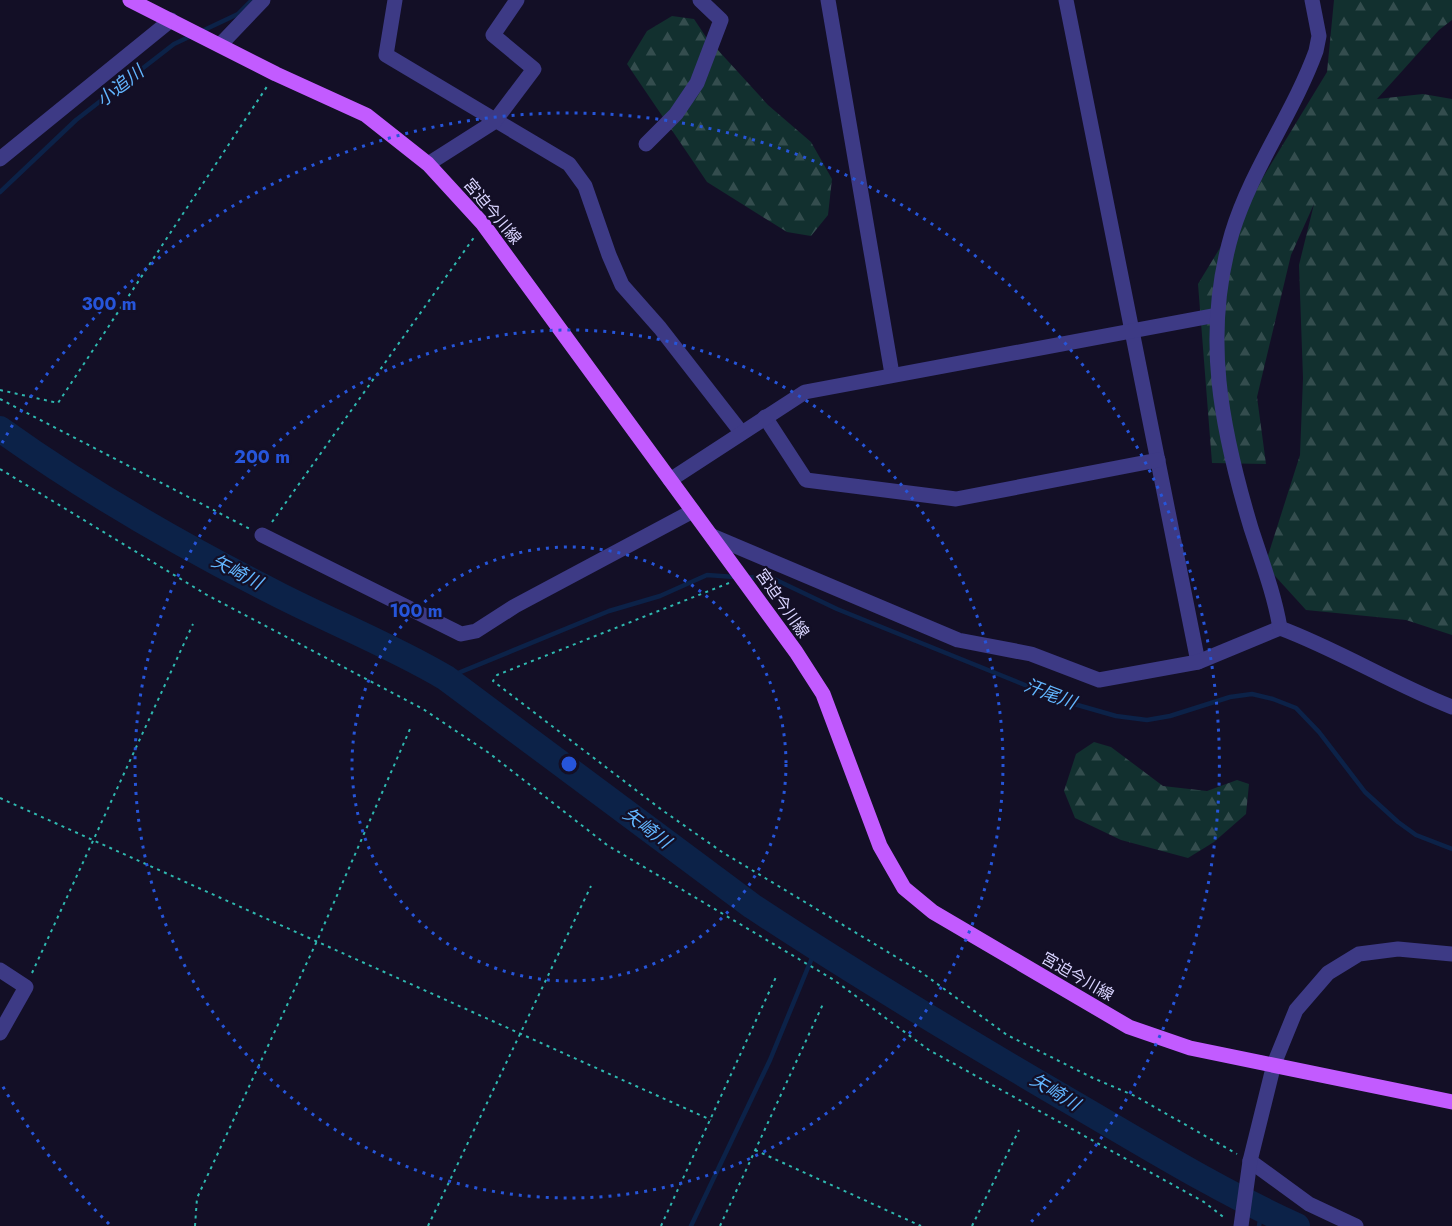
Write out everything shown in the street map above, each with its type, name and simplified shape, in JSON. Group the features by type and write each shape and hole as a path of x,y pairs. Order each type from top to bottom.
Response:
{"main road":[{"name":"宮迫今川線","path":"130,0 276,74 366,115 428,164 483,224 743,577 823,694 880,846 904,888 933,912 1129,1027 1190,1048 1452,1102"}],"street":[{"path":"220,45 263,0"},
{"path":"394,0 386,55 494,122 569,164 585,186 622,285 660,328 741,432"},
{"path":"428,164 494,122 534,69 493,35 517,0"},
{"path":"646,144 676,114 697,83 721,20 700,0"},
{"path":"828,0 892,374"},
{"path":"1066,0 1198,662"},
{"path":"1280,628 1275,596 1253,532 1228,443 1216,363 1217,315 1221,275 1252,178 1317,51 1319,36 1312,0"},
{"path":"0,159 171,20"},
{"path":"670,480 805,392 1217,315"},
{"path":"765,417 806,480 956,499 1158,460"},
{"path":"262,535 461,634 476,631 515,606 693,512"},
{"path":"712,536 958,640 1031,654 1099,680 1198,662 1280,628 1317,642 1406,689 1452,707"},
{"path":"1234,1223 1274,1064 1296,1010 1328,973 1359,954 1398,949 1452,954"},
{"path":"0,970 26,987 0,1033"},
{"path":"1250,1161 1309,1204 1356,1226"}],"path":[{"path":"0,390 58,404 276,74"},
{"path":"0,399 262,535 483,224"},
{"path":"0,469 207,595 423,709 489,753 607,845 834,980 929,1050 1204,1202 1234,1223"},
{"path":"743,577 497,675 494,681 662,810 722,852 921,972 1007,1035 1136,1096 1250,1161"},
{"path":"26,987 92,839 193,624"},
{"path":"195,1226 197,1198 317,941 410,729"},
{"path":"0,798 711,1120"},
{"path":"428,1226 591,886"},
{"path":"661,1226 776,977"},
{"path":"720,1226 823,1004"},
{"path":"972,1226 1019,1130"},
{"path":"755,1150 921,1226"}],"green space":[{"path":"1334,0 1452,0 1452,20 1439,30 1377,99 1423,94 1452,99 1452,635 1406,620 1306,610 1265,565 1300,455 1303,378 1299,265 1314,204 1291,255 1257,397 1266,464 1212,463 1198,284 1327,72"},
{"path":"672,16 694,19 706,37 768,105 811,142 832,179 828,215 811,236 787,232 707,182 627,64 647,31"},
{"path":"1094,742 1111,747 1163,786 1207,791 1237,780 1249,784 1246,814 1214,842 1188,858 1121,840 1075,818 1064,791 1076,754"}],"waterway":[{"name":"小追川","path":"202,31 238,14 252,0"},
{"name":"小追川","path":"0,192 76,120 174,44 191,36"},
{"name":"矢崎川","path":"0,429 67,475 171,538 446,678 752,906 947,1029 1151,1149 1209,1182 1297,1226"},
{"path":"446,678 609,611 660,596 707,575 735,577"},
{"name":"汗尾川","path":"747,577 774,579 837,609 1067,702 1116,716 1147,720 1170,716 1230,697 1252,694 1273,699 1296,708 1319,732 1365,792 1398,822 1416,835 1452,849"},
{"path":"691,1226 770,1060 816,948"},
{"path":"1259,1226 1262,1210"}]}
